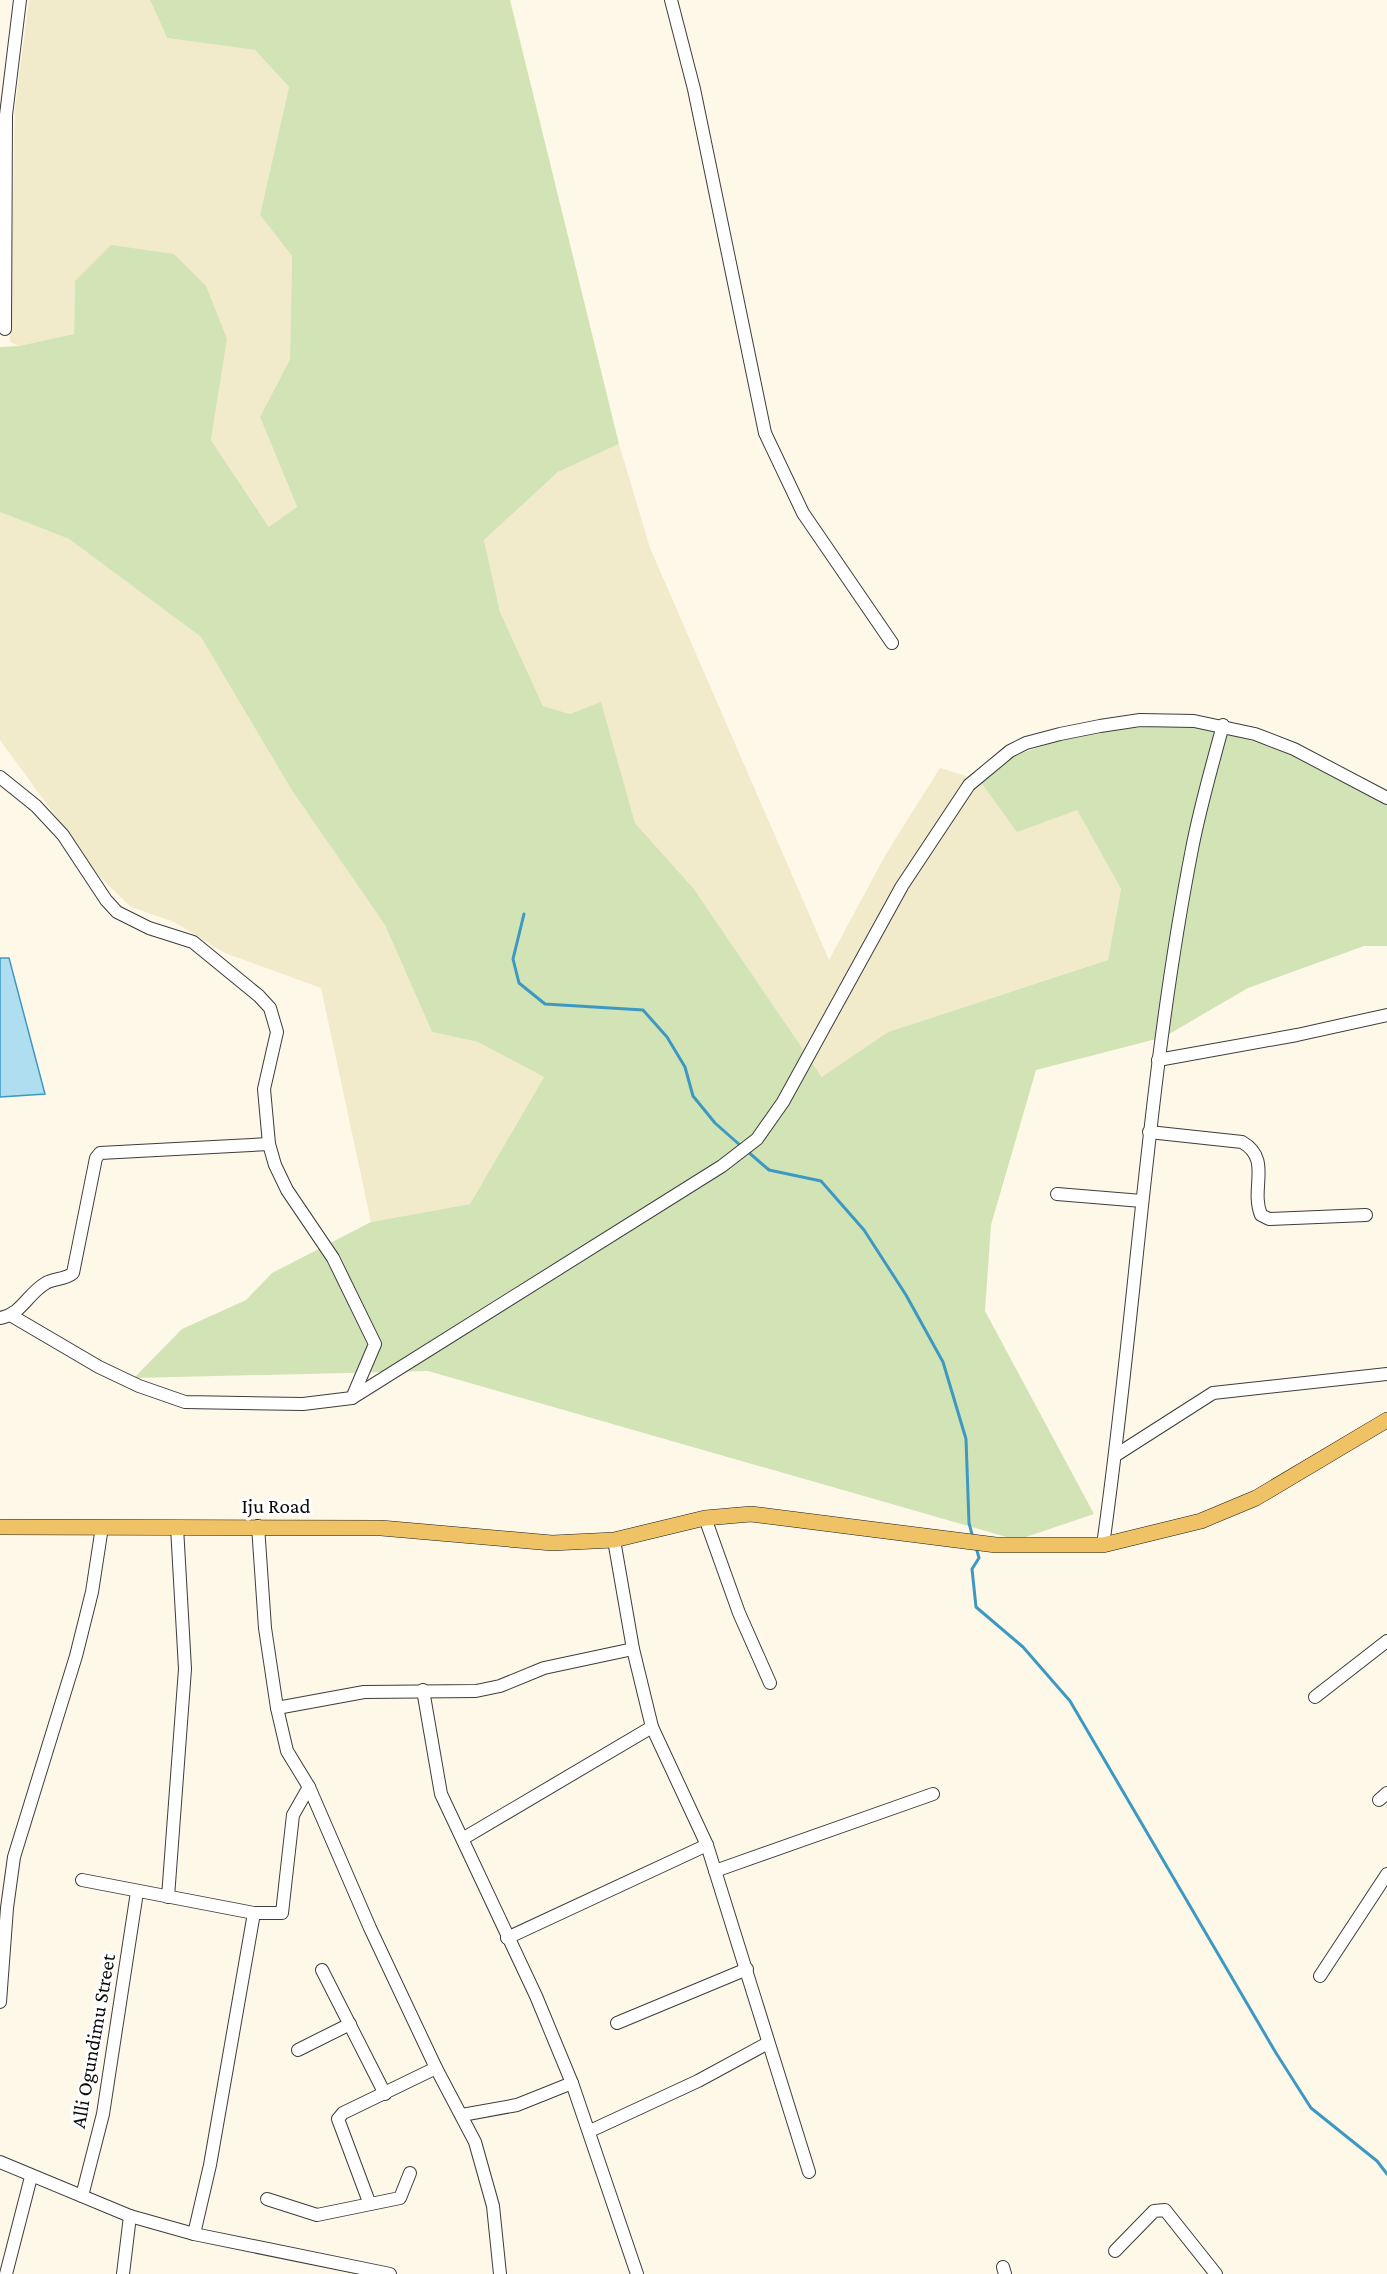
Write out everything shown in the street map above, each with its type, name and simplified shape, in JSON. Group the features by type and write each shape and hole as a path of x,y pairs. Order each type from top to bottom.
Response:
{"main road":[{"name":"Iju Road","path":"0,1527 381,1528 552,1543 614,1540 705,1518 751,1514 996,1545 1031,1547 1103,1545 1201,1521 1256,1498 1387,1420"}],"street":[{"path":"5,329 3,199 6,115 20,0"},
{"path":"671,0 694,89 765,433 803,513 892,643"},
{"path":"269,1144 100,1153 96,1158 73,1273 46,1282 6,1317 139,1386 185,1402 303,1404 352,1398 722,1166 757,1139 783,1102 902,886 969,785 1010,751 1026,743 1060,734 1140,720 1172,719 1223,725 1294,749 1387,798"},
{"path":"1103,1545 1116,1455 1158,1060 1192,848 1223,725"},
{"path":"0,777 36,806 63,836 106,900 117,912 149,928 193,942 259,996 270,1008 277,1032 264,1089 269,1144 287,1190 333,1258 375,1344 352,1398"},
{"path":"1158,1060 1297,1035 1387,1015"},
{"path":"1149,1132 1242,1142 1250,1147 1257,1154 1258,1208 1261,1215 1269,1219 1366,1215"},
{"path":"1057,1194 1142,1201"},
{"path":"1116,1455 1213,1393 1387,1374"},
{"path":"705,1518 739,1613 770,1683"},
{"path":"258,1526 265,1628 277,1708 287,1751 309,1787 370,1928 436,2068 476,2142 493,2206 500,2274"},
{"path":"0,2002 7,1908 14,1857 76,1656 92,1592 102,1527"},
{"path":"168,1897 185,1669 177,1527"},
{"path":"614,1540 633,1649 652,1727 707,1845 809,2172"},
{"path":"1315,1697 1387,1641"},
{"path":"277,1708 364,1692 423,1689 476,1691 500,1686 544,1668 633,1649"},
{"path":"423,1689 441,1794 464,1838 476,1873 536,1996 573,2083 638,2274"},
{"path":"464,1838 652,1727"},
{"path":"82,1880 254,1913 282,1913 293,1815 309,1787"},
{"path":"715,1871 933,1794"},
{"path":"507,1938 707,1845"},
{"path":"1320,1976 1387,1874"},
{"name":"Alli Ogundimu Street","path":"82,2196 103,2114 137,1892"},
{"path":"194,2234 210,2164 254,1913"},
{"path":"617,2023 747,1969"},
{"path":"322,1970 385,2094"},
{"path":"298,2050 350,2024"},
{"path":"590,2132 698,2081 768,2043"},
{"path":"369,2202 338,2120 343,2113 436,2068"},
{"path":"462,2115 517,2105 573,2083"},
{"path":"0,2162 31,2177 130,2216 194,2234 390,2274"},
{"path":"267,2199 317,2215 369,2202 400,2198 410,2172"},
{"path":"6,2274 31,2177"},
{"path":"1115,2251 1154,2211 1165,2210 1213,2273"},
{"path":"123,2274 130,2216"}],"shaded area":[{"path":"29,0 150,0 167,38 255,50 289,87 260,215 292,256 290,359 260,417 297,508 270,528 211,440 227,339 75,281 74,334 19,346 10,342 15,108"},
{"path":"619,444 650,548 829,960 886,854 940,768 1077,810 1121,889 1108,960 888,1032 823,1078 694,889 635,823 601,703 570,714 543,706 500,612 484,540 558,472"},
{"path":"0,512 69,539 201,637 291,789 385,925 432,1032 478,1042 544,1077 470,1204 371,1222 321,988 225,953 174,922 131,907 100,877 0,740"}],"green space":[{"path":"150,0 510,0 619,444 558,472 484,540 500,612 543,706 570,714 601,702 635,823 694,889 822,1077 888,1032 1108,960 1121,889 1077,810 1017,832 980,781 1012,756 1089,731 1195,724 1276,748 1387,802 1387,946 1364,946 1248,988 1164,1037 1036,1070 991,1225 985,1311 1094,1514 1017,1540 428,1371 134,1378 182,1329 246,1300 272,1273 371,1222 470,1204 544,1077 478,1042 432,1032 385,925 291,789 201,637 69,539 0,512 0,347 19,346 74,334 75,281 111,245 174,254 206,286 227,339 211,440 269,527 297,507 260,417 290,359 292,256 260,215 289,87 255,50 167,38"}],"water":[{"path":"0,958 9,958 45,1094 0,1097"}],"waterway":[{"path":"524,914 513,959 519,983 545,1004 643,1010 667,1037 685,1067 693,1096 715,1123 741,1146"},
{"path":"746,1150 769,1170 821,1181 864,1230 906,1295 943,1362 966,1439 969,1523 973,1538"},
{"path":"976,1547 979,1558 972,1569 976,1607 1023,1647 1070,1701 1276,2053 1311,2108 1377,2161 1387,2174"}]}
